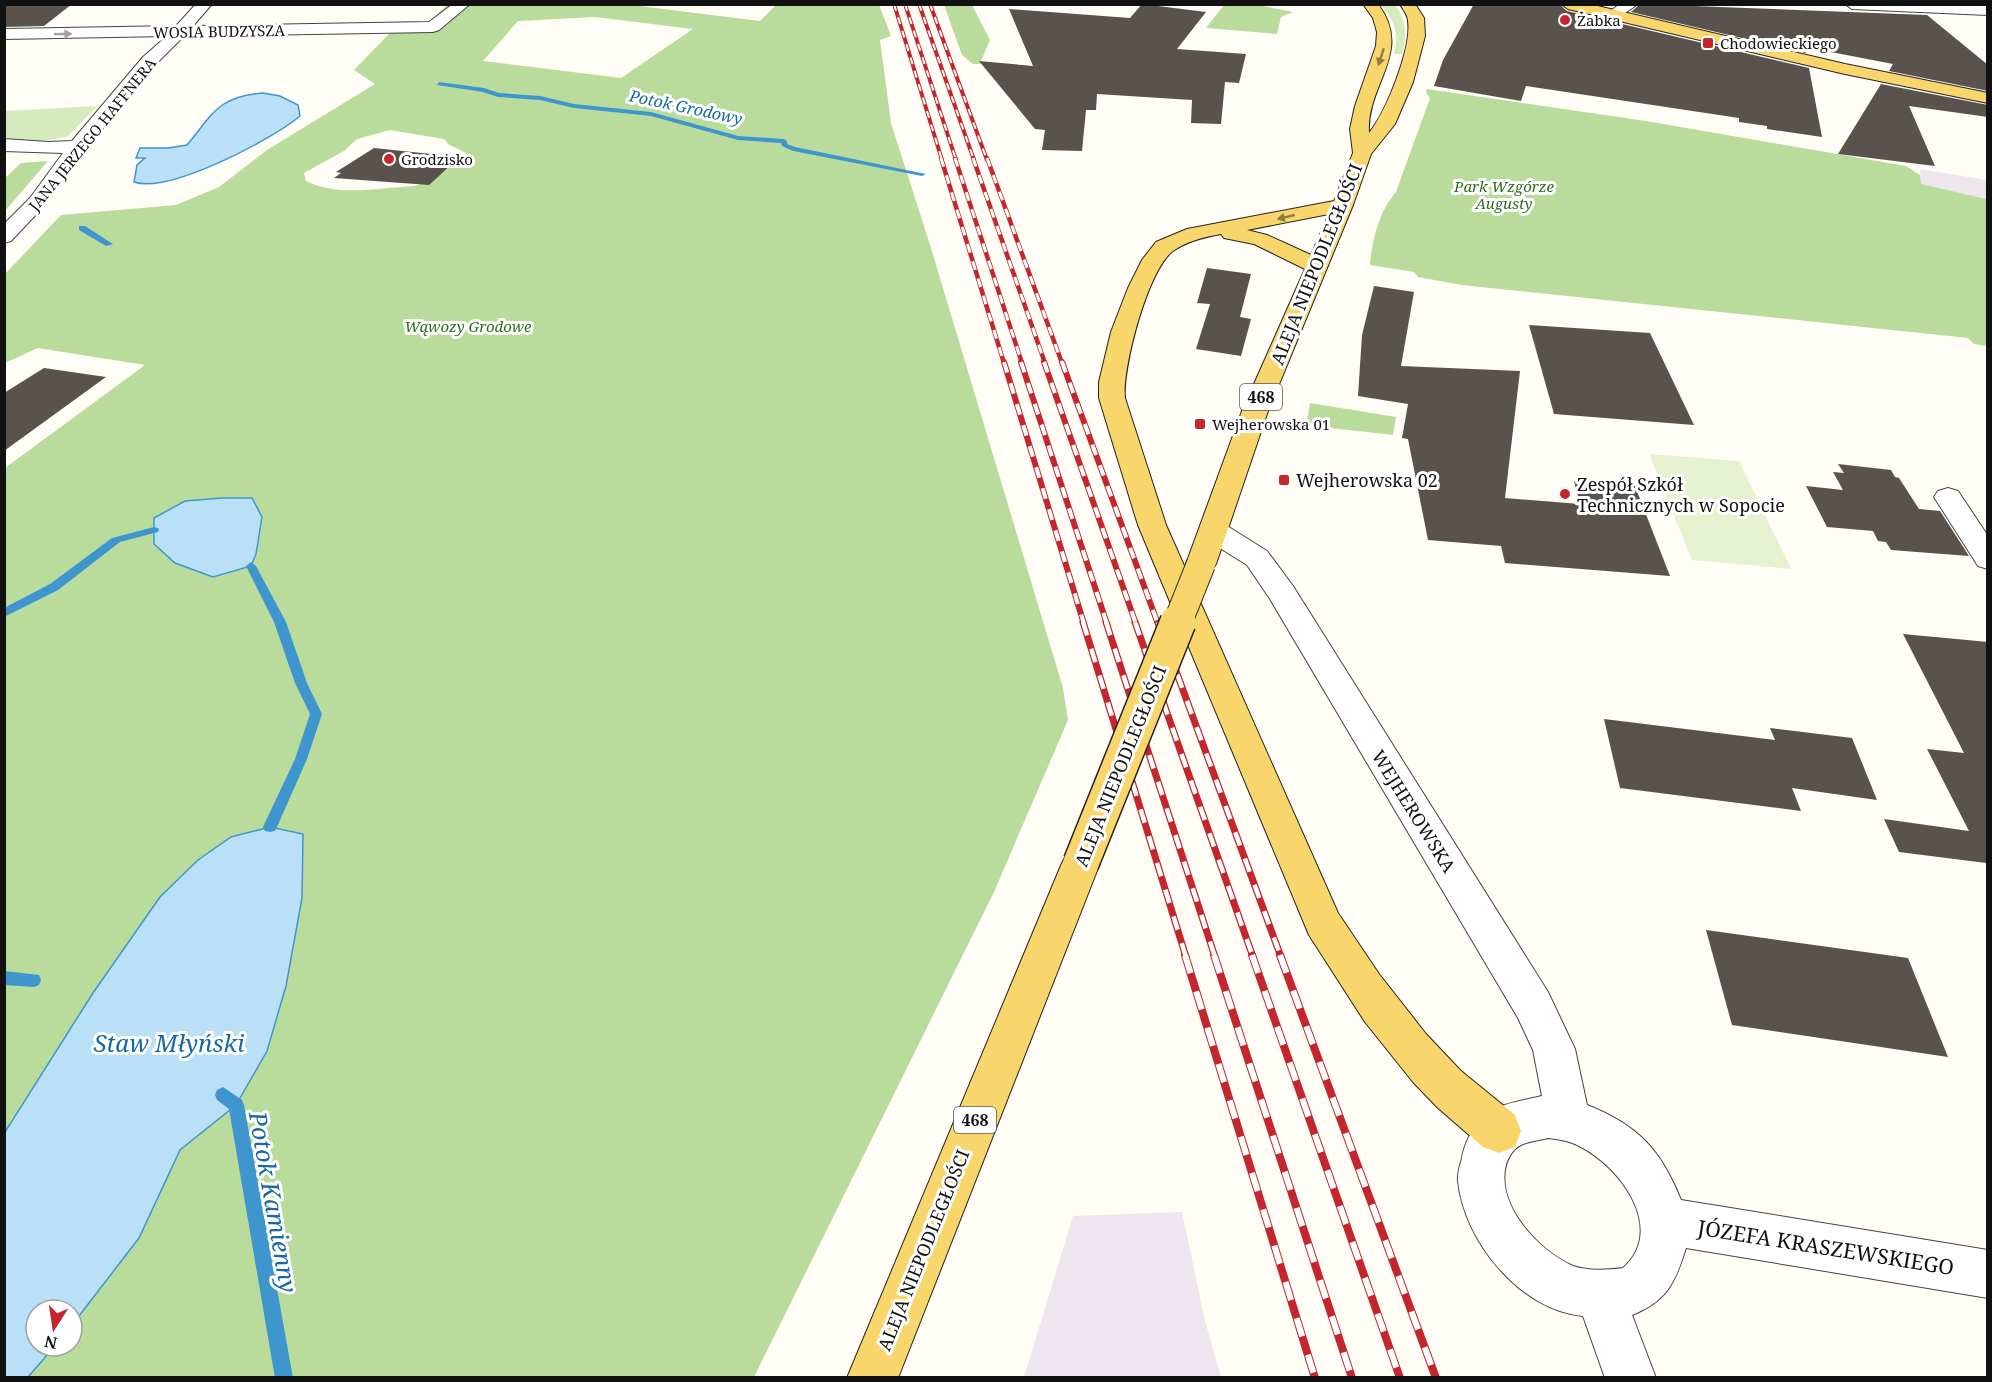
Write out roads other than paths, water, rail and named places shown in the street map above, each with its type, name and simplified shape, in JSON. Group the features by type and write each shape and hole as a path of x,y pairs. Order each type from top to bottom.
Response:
{"main road":[{"name":"ALEJA NIEPODLEGŁOŚCI","path":"1362,153 1360,121 1386,42 1385,26 1380,14 1370,4"},
{"name":"ALEJA NIEPODLEGŁOŚCI","path":"872,1377 1201,564 1257,405 1343,205 1362,153 1386,124 1415,47 1417,25 1407,4"},
{"path":"1568,4 1876,76 1988,98"},
{"path":"1343,205 1187,235 1164,247 1153,260 1123,332 1111,382 1112,398 1152,525 1323,923 1359,980 1388,1020 1446,1085 1499,1131"},
{"path":"1187,235 1225,233 1260,239 1317,266"}],"street":[{"name":"JANA JERZEGO HAFFNERA","path":"4,237 37,202 78,146 149,61 205,4"},
{"name":"WOSIA BUDZYSZA","path":"4,34 433,27 463,4"},
{"path":"1613,15 1631,4"},
{"path":"1852,4 1988,10"},
{"path":"4,144 36,148 78,146"},
{"path":"1948,497 1988,559"},
{"name":"WEJHEROWSKA","path":"1214,531 1257,558 1282,593 1533,1005 1554,1049 1568,1119"},
{"path":"1548,1116 1568,1119 1594,1129 1619,1146 1640,1168 1656,1194 1664,1221 1663,1250 1651,1275 1632,1291 1600,1295 1570,1290 1541,1276 1515,1254 1495,1228 1484,1200 1480,1173 1486,1150 1499,1131 1513,1122 1530,1117 1548,1116"},
{"name":"JÓZEFA KRASZEWSKIEGO","path":"1664,1221 1988,1274"},
{"path":"1600,1295 1631,1377"}],"water":[{"path":"263,93 280,96 298,105 300,116 268,138 195,172 150,184 134,182 137,165 145,158 136,158 140,148 187,145 211,116 226,103 236,98"},
{"path":"252,498 262,517 256,554 251,566 213,577 175,563 154,544 154,518 185,501"},
{"name":"Staw Młyński","path":"270,827 303,834 302,898 286,986 267,1051 236,1105 180,1150 139,1238 84,1309 84,1298 24,1298 24,1358 45,1358 28,1377 5,1377 5,1132 93,993 160,897 198,860 231,837"}],"waterway":[{"name":"Potok Grodowy","path":"439,84 484,90 498,95 540,98 574,106 651,114 738,138 784,141 784,145 793,149 922,174"},
{"name":"Potok Grodowy","path":"82,228 109,244"},
{"path":"4,613 54,587 116,540 154,530"},
{"name":"Potok Kamienny","path":"251,566 280,622 301,683 316,714 301,759 270,827"},
{"name":"Potok Kamienny","path":"4,978 34,980"},
{"name":"Potok Kamienny","path":"223,1095 236,1105 284,1378"}],"railway":[{"path":"894,4 942,160"},
{"path":"905,4 956,160"},
{"path":"919,4 974,160"},
{"path":"930,4 987,160"},
{"path":"941,158 1004,363"},
{"path":"955,158 1022,363"},
{"path":"973,158 1045,363"},
{"path":"987,158 1062,363"},
{"path":"1004,362 1084,624"},
{"path":"1021,362 1107,624"},
{"path":"1044,362 1136,624"},
{"path":"1062,362 1158,624"},
{"path":"1083,622 1186,957"},
{"path":"1106,622 1215,957"},
{"path":"1135,622 1253,957"},
{"path":"1158,622 1281,957"},
{"path":"1185,955 1315,1378"},
{"path":"1214,955 1352,1378"},
{"path":"1252,955 1400,1378"},
{"path":"1280,955 1436,1378"}],"place":[{"name":"Żabka","path":"1565,20"},
{"name":"Chodowieckiego","path":"1708,43"},
{"name":"Grodzisko","path":"389,159"},
{"name":"Wejherowska 01","path":"1200,424"},
{"name":"Wejherowska 02","path":"1284,480"},
{"name":"Zespół Szkół Technicznych w Sopocie","path":"1565,494"}],"park label":[{"name":"Park Wzgórze Augusty","path":"1504,194"},
{"name":"Wąwozy Grodowe","path":"468,326"}]}
